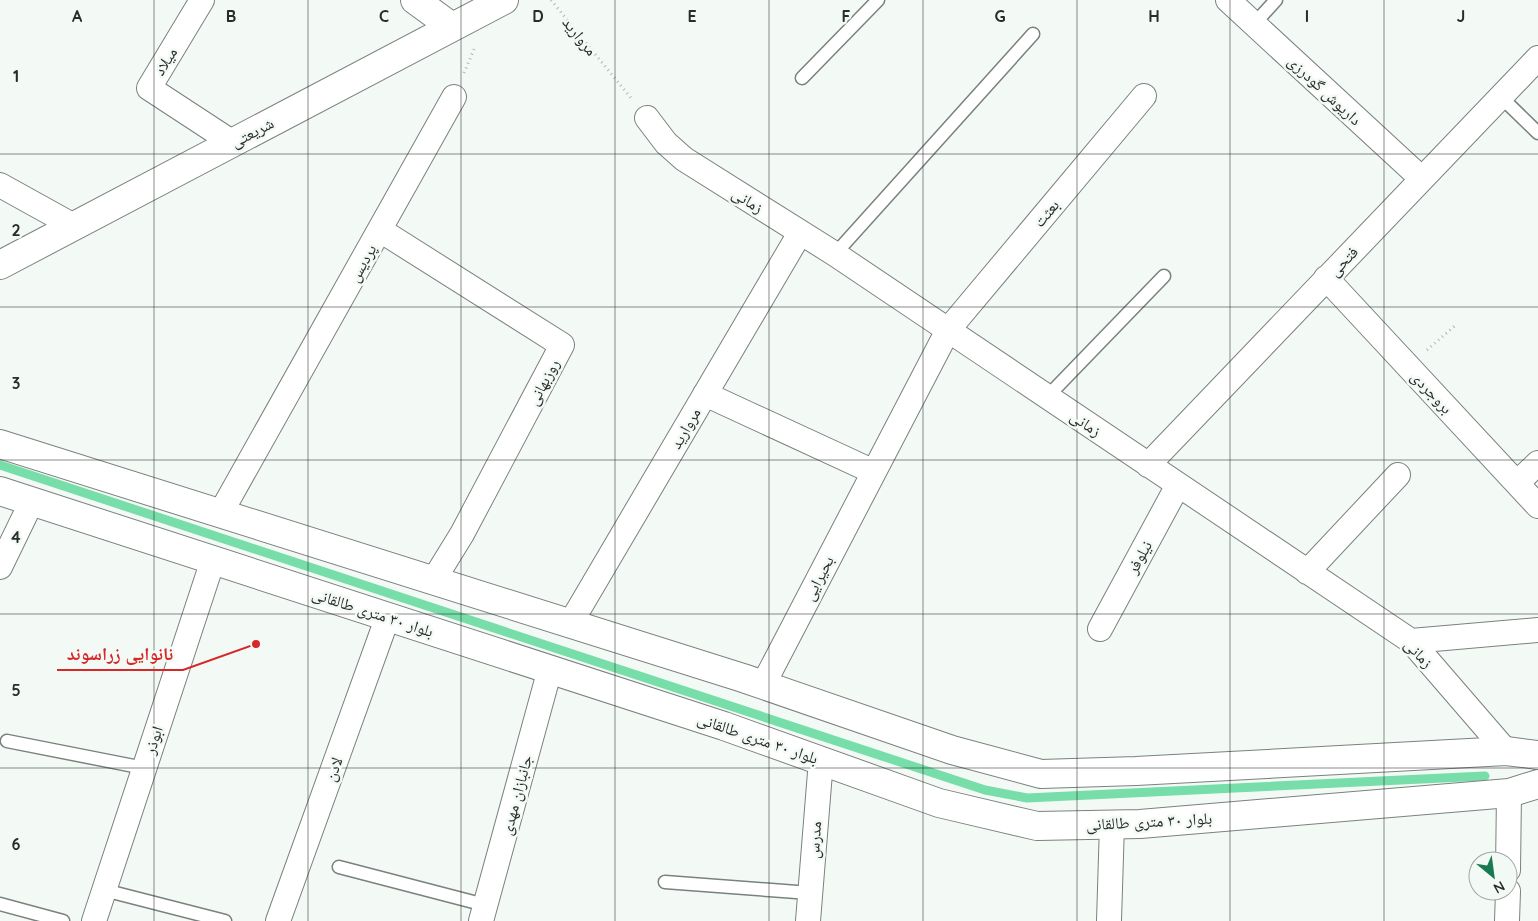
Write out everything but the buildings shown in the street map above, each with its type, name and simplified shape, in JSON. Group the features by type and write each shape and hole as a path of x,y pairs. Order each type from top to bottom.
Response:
{"main road":[{"path":"415,0 452,27"},
{"name":"شریعتی","path":"0,265 498,3"},
{"path":"0,444 763,685 952,750 1041,774 1136,772 1506,751 1538,755"},
{"name":"بلوار ۳۰ متری طالقانی","path":"0,491 724,726 939,803 1037,826 1159,822 1509,794 1538,784"}],"street":[{"name":"میلاد","path":"202,0 149,88 233,143"},
{"name":"داریوش گودرزی","path":"1228,0 1422,179"},
{"name":"فتحی","path":"1148,465 1538,58"},
{"name":"بعثت","path":"948,330 1144,96"},
{"name":"پردیس","path":"220,514 454,97"},
{"name":"زمانی","path":"647,118 666,143 684,160 835,254 1410,642 1506,751"},
{"path":"0,185 74,226"},
{"name":"روزبهانی","path":"380,230 562,345 462,534 433,581"},
{"name":"مروارید","path":"570,624 800,233"},
{"name":"بروجردی","path":"1326,278 1538,506"},
{"name":"بحیرایی","path":"763,685 948,330"},
{"path":"705,394 874,472"},
{"path":"1517,484 1538,463"},
{"path":"1307,572 1398,474"},
{"name":"نیلوفر","path":"1100,629 1178,485"},
{"path":"0,566 32,501"},
{"name":"ابوذر","path":"94,921 213,560"},
{"name":"لادن","path":"278,921 388,616"},
{"path":"1410,642 1538,630"},
{"name":"جانبازان مهدی","path":"483,913 550,669"},
{"name":"مدرس","path":"808,921 820,760"},
{"path":"1508,851 1509,794"},
{"path":"1109,921 1112,824"},
{"path":"1508,901 1508,921"}],"lane":[{"path":"802,78 878,0"},
{"path":"1254,24 1276,0"},
{"path":"835,254 1033,34"},
{"path":"1501,96 1538,133"},
{"path":"1046,397 1164,276"},
{"path":"7,741 144,768"},
{"path":"339,867 483,913"},
{"path":"665,882 810,893"},
{"path":"104,890 225,921"},
{"path":"0,904 63,921"}],"path":[{"name":"مروارید","path":"551,0 647,118"},
{"path":"454,97 498,3"},
{"path":"1409,367 1457,324"}],"waterway":[{"path":"0,465 985,790 1027,798 1485,776"}],"place":[{"name":"نانوایی زراسوند","path":"256,644"}]}
